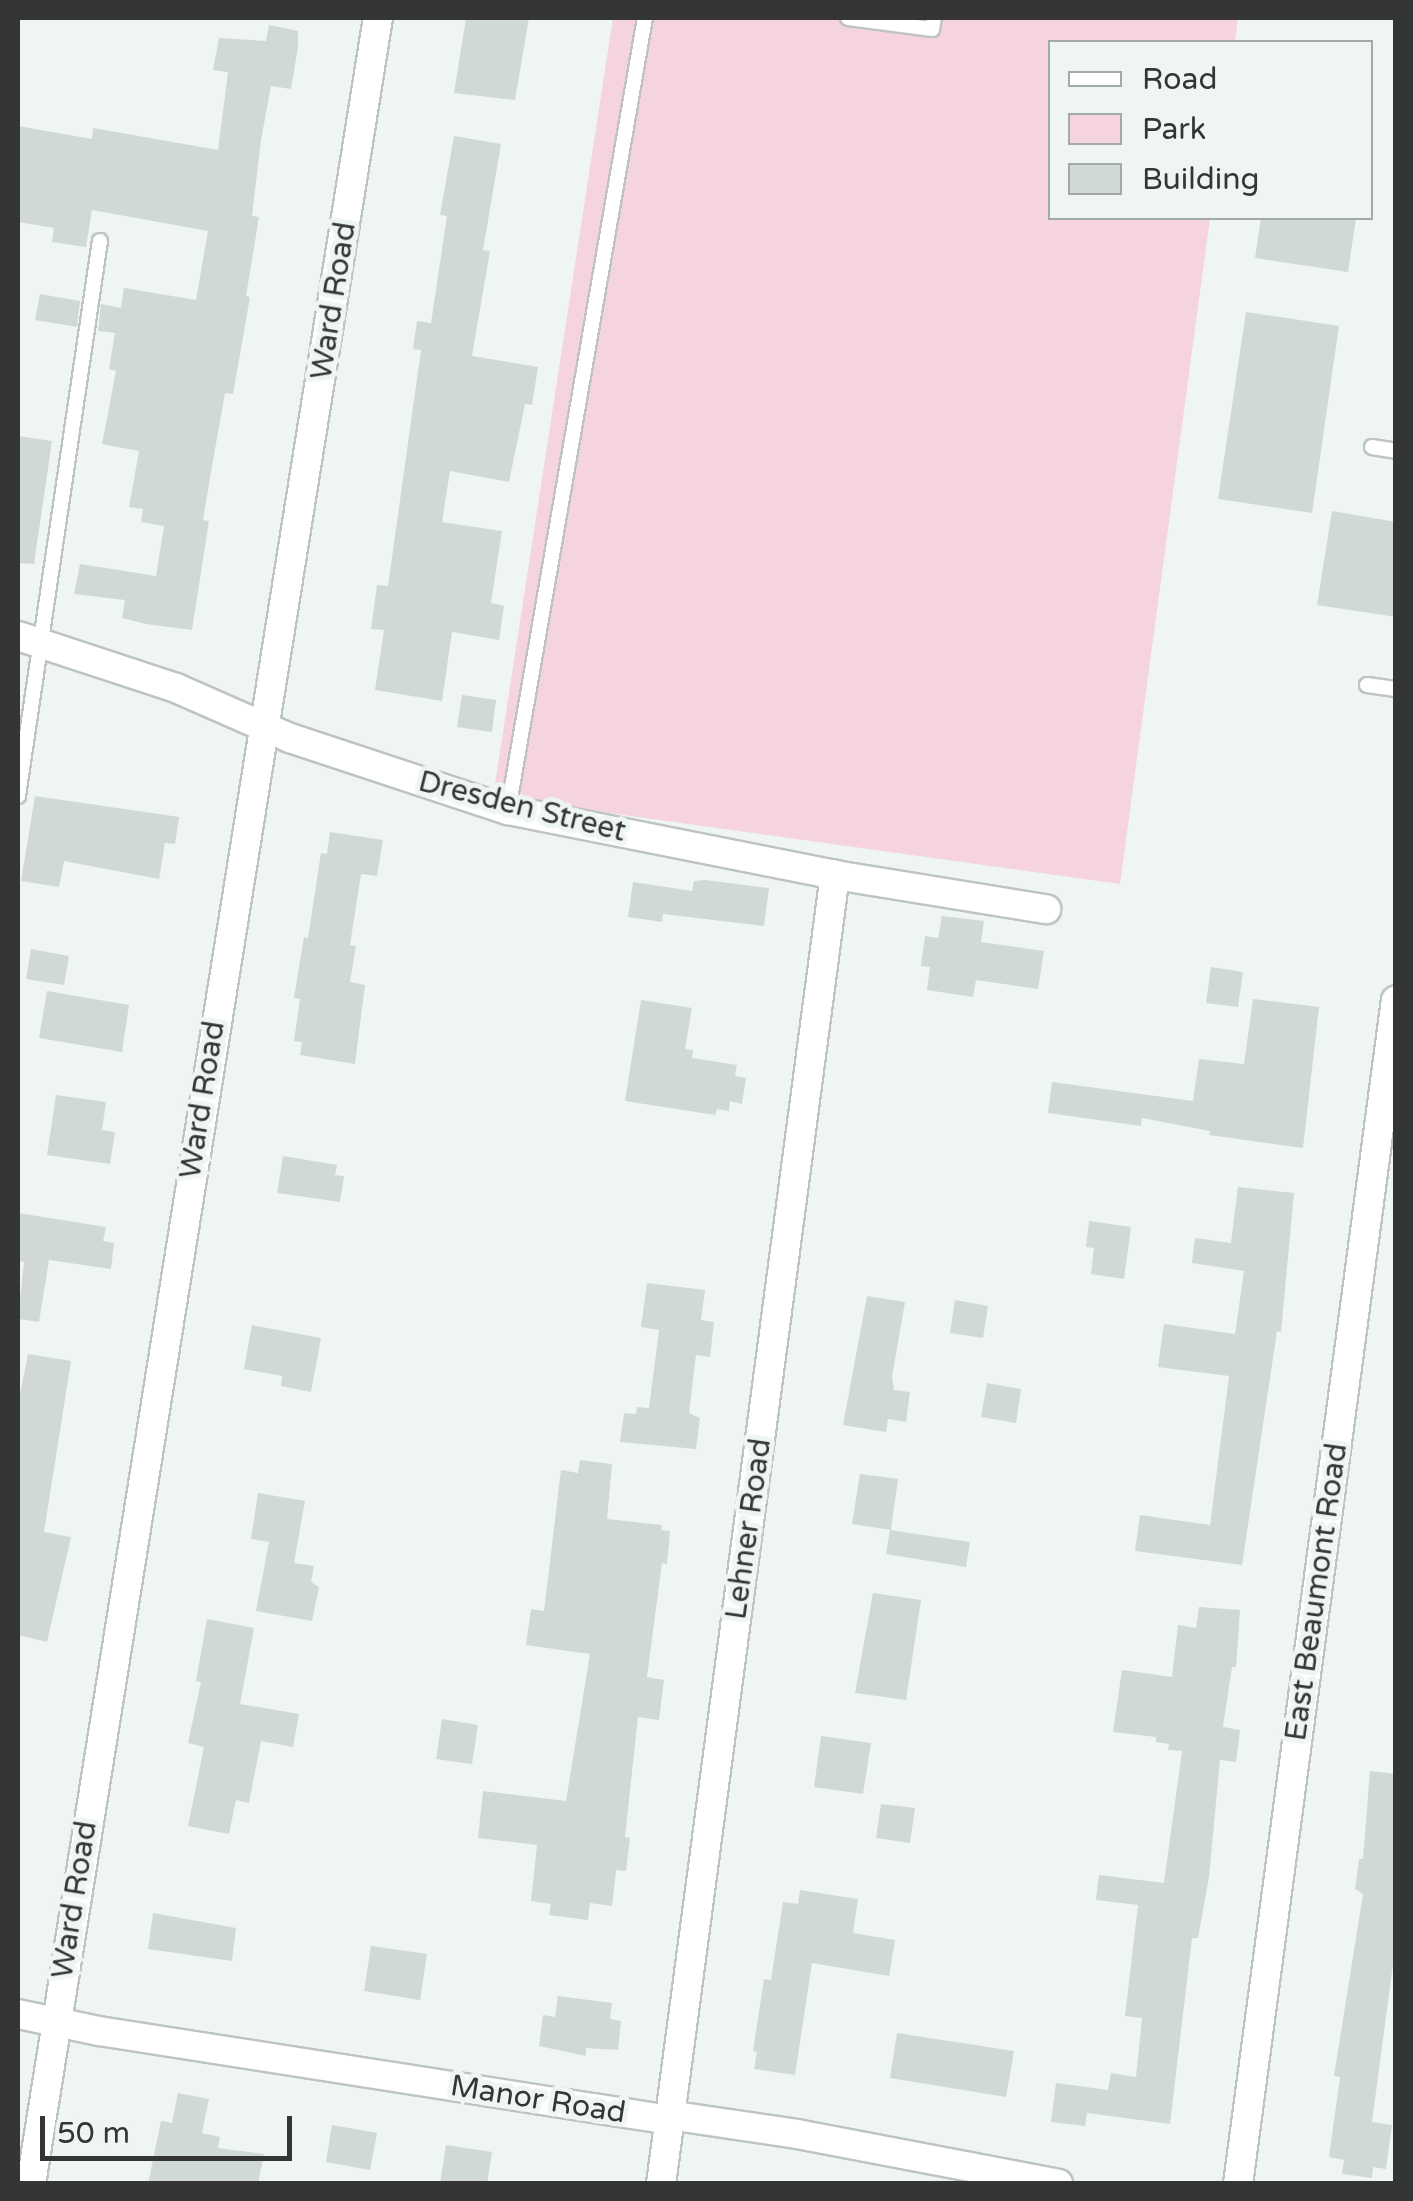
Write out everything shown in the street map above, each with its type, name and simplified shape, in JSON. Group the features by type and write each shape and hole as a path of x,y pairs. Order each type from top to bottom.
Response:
{"street":[{"name":"Ward Road","path":"31,2184 378,18"},
{"name":"Dresden Street","path":"30,640 176,688 412,782 508,810 836,875 1046,910"},
{"name":"Lehner Road","path":"661,2184 836,875"},
{"name":"East Beaumont Road","path":"1238,2184 1396,1000"},
{"name":"Manor Road","path":"18,2014 99,2031 798,2134 1058,2184"}],"lane":[{"path":"508,810 645,18"},
{"path":"848,18 932,29 934,18"},
{"path":"18,796 30,640 100,242"},
{"path":"1372,447 1396,451"},
{"path":"1367,684 1396,689"}],"green space":[{"path":"613,18 1238,18 1235,40 1048,40 1048,220 1210,220 1120,884 493,797"}],"building":[{"path":"466,18 529,18 515,100 454,93"},
{"path":"269,25 298,31 298,47 291,89 271,86 261,140 252,216 259,217 246,296 250,297 233,394 225,393 212,466 203,520 209,521 192,630 146,624 122,618 125,600 74,594 80,564 156,576 164,526 141,522 143,509 129,507 139,451 102,444 116,371 109,369 115,333 98,331 101,304 121,308 124,288 196,300 208,231 92,210 86,247 52,242 54,228 18,222 18,126 92,139 93,128 218,150 228,72 213,70 219,38 266,41"},
{"path":"454,136 501,144 483,250 490,251 472,356 538,367 532,405 525,404 509,482 450,471 442,522 502,531 491,603 504,606 499,640 452,632 442,701 375,690 384,630 371,629 377,585 388,586 421,350 413,349 417,321 431,323 447,216 440,215"},
{"path":"1261,220 1356,220 1348,272 1255,258"},
{"path":"40,294 80,301 77,327 35,320"},
{"path":"1246,312 1339,326 1312,513 1218,499"},
{"path":"18,436 52,441 34,564 18,563"},
{"path":"1332,511 1396,522 1396,617 1317,605"},
{"path":"462,695 496,700 492,732 457,727"},
{"path":"35,796 179,817 175,844 165,843 159,879 64,861 59,887 21,881"},
{"path":"330,832 383,840 377,876 361,874 350,945 356,946 350,982 365,985 355,1064 300,1055 302,1042 294,1041 300,999 294,998 304,937 308,938 321,853 327,854"},
{"path":"694,881 769,888 764,926 663,914 662,922 628,917 633,882 692,891"},
{"path":"942,916 984,921 981,942 1044,951 1038,989 976,980 973,997 927,990 930,967 921,966 925,936 938,938"},
{"path":"31,949 69,956 64,985 26,979"},
{"path":"1211,967 1243,972 1238,1007 1206,1003"},
{"path":"47,991 129,1005 122,1052 39,1038"},
{"path":"1253,999 1319,1007 1303,1148 1209,1135 1210,1131 1142,1118 1141,1126 1048,1113 1052,1082 1193,1101 1199,1059 1244,1064"},
{"path":"641,1000 692,1008 685,1049 693,1050 692,1058 737,1065 735,1076 746,1078 742,1104 730,1101 729,1111 717,1109 715,1115 625,1101"},
{"path":"56,1095 106,1102 102,1130 115,1132 110,1164 47,1155"},
{"path":"283,1156 337,1165 335,1175 344,1176 340,1202 277,1193"},
{"path":"1238,1187 1294,1193 1281,1332 1277,1331 1242,1565 1135,1551 1140,1515 1210,1525 1229,1376 1158,1367 1164,1324 1235,1334 1244,1271 1192,1263 1195,1238 1231,1243"},
{"path":"18,1213 106,1227 103,1241 114,1243 111,1269 49,1260 39,1322 18,1319 24,1262 18,1261"},
{"path":"1089,1221 1131,1227 1124,1279 1091,1274 1094,1248 1086,1247"},
{"path":"647,1283 705,1290 701,1320 714,1322 710,1357 696,1355 689,1413 700,1418 696,1449 620,1442 624,1413 636,1414 637,1407 649,1408 659,1330 641,1327"},
{"path":"867,1296 905,1302 892,1377 894,1390 910,1392 906,1422 888,1419 886,1432 843,1425"},
{"path":"955,1300 988,1306 983,1338 950,1333"},
{"path":"252,1325 321,1338 311,1392 281,1386 282,1376 244,1369"},
{"path":"28,1354 71,1361 44,1532 71,1537 47,1642 18,1635 18,1404"},
{"path":"987,1383 1021,1389 1016,1423 981,1417"},
{"path":"580,1460 612,1464 607,1519 662,1525 661,1530 670,1531 647,1677 664,1680 659,1720 638,1717 625,1837 630,1838 626,1871 616,1870 612,1906 590,1903 588,1920 549,1915 551,1904 531,1901 537,1845 478,1838 483,1791 566,1801 590,1654 526,1645 531,1609 544,1611 561,1470 578,1473"},
{"path":"860,1474 898,1479 891,1530 852,1524"},
{"path":"258,1493 305,1501 294,1563 314,1566 311,1582 319,1587 312,1621 256,1611 269,1542 251,1539"},
{"path":"890,1530 970,1542 966,1567 886,1554"},
{"path":"873,1593 921,1600 906,1700 855,1693"},
{"path":"1199,1607 1240,1610 1236,1667 1232,1667 1223,1727 1240,1730 1236,1762 1220,1760 1209,1877 1198,1938 1192,1938 1170,2124 1087,2113 1085,2126 1051,2122 1056,2083 1108,2090 1111,2073 1136,2077 1142,2018 1125,2016 1138,1905 1096,1900 1099,1875 1164,1883 1182,1751 1168,1750 1169,1744 1156,1742 1156,1737 1113,1732 1122,1670 1172,1677 1178,1625 1196,1628"},
{"path":"207,1619 254,1628 240,1704 299,1714 293,1747 261,1741 249,1803 236,1800 229,1834 188,1826 204,1747 188,1743 201,1682 196,1681"},
{"path":"442,1719 478,1725 472,1764 436,1759"},
{"path":"821,1736 871,1743 863,1794 814,1787"},
{"path":"1370,1771 1396,1774 1396,1942 1372,2122 1392,2125 1386,2169 1373,2167 1372,2178 1342,2174 1344,2160 1329,2157 1340,2077 1334,2076 1363,1894 1355,1889 1359,1859 1363,1859"},
{"path":"881,1804 915,1808 910,1843 876,1838"},
{"path":"800,1890 858,1899 853,1933 895,1940 889,1976 812,1963 795,2075 754,2069 757,2052 753,2051 764,1979 771,1980 783,1902 798,1904"},
{"path":"153,1913 236,1928 232,1961 148,1949"},
{"path":"371,1946 427,1954 420,2000 364,1991"},
{"path":"558,1996 612,2003 610,2019 621,2021 618,2050 586,2048 586,2056 539,2046 543,2015 555,2017"},
{"path":"897,2033 1014,2051 1006,2097 890,2078"},
{"path":"178,2093 209,2099 202,2133 220,2137 218,2148 264,2154 258,2184 148,2184 161,2121 172,2123"},
{"path":"332,2125 377,2133 370,2170 326,2162"},
{"path":"446,2145 492,2152 487,2184 440,2184"}]}
